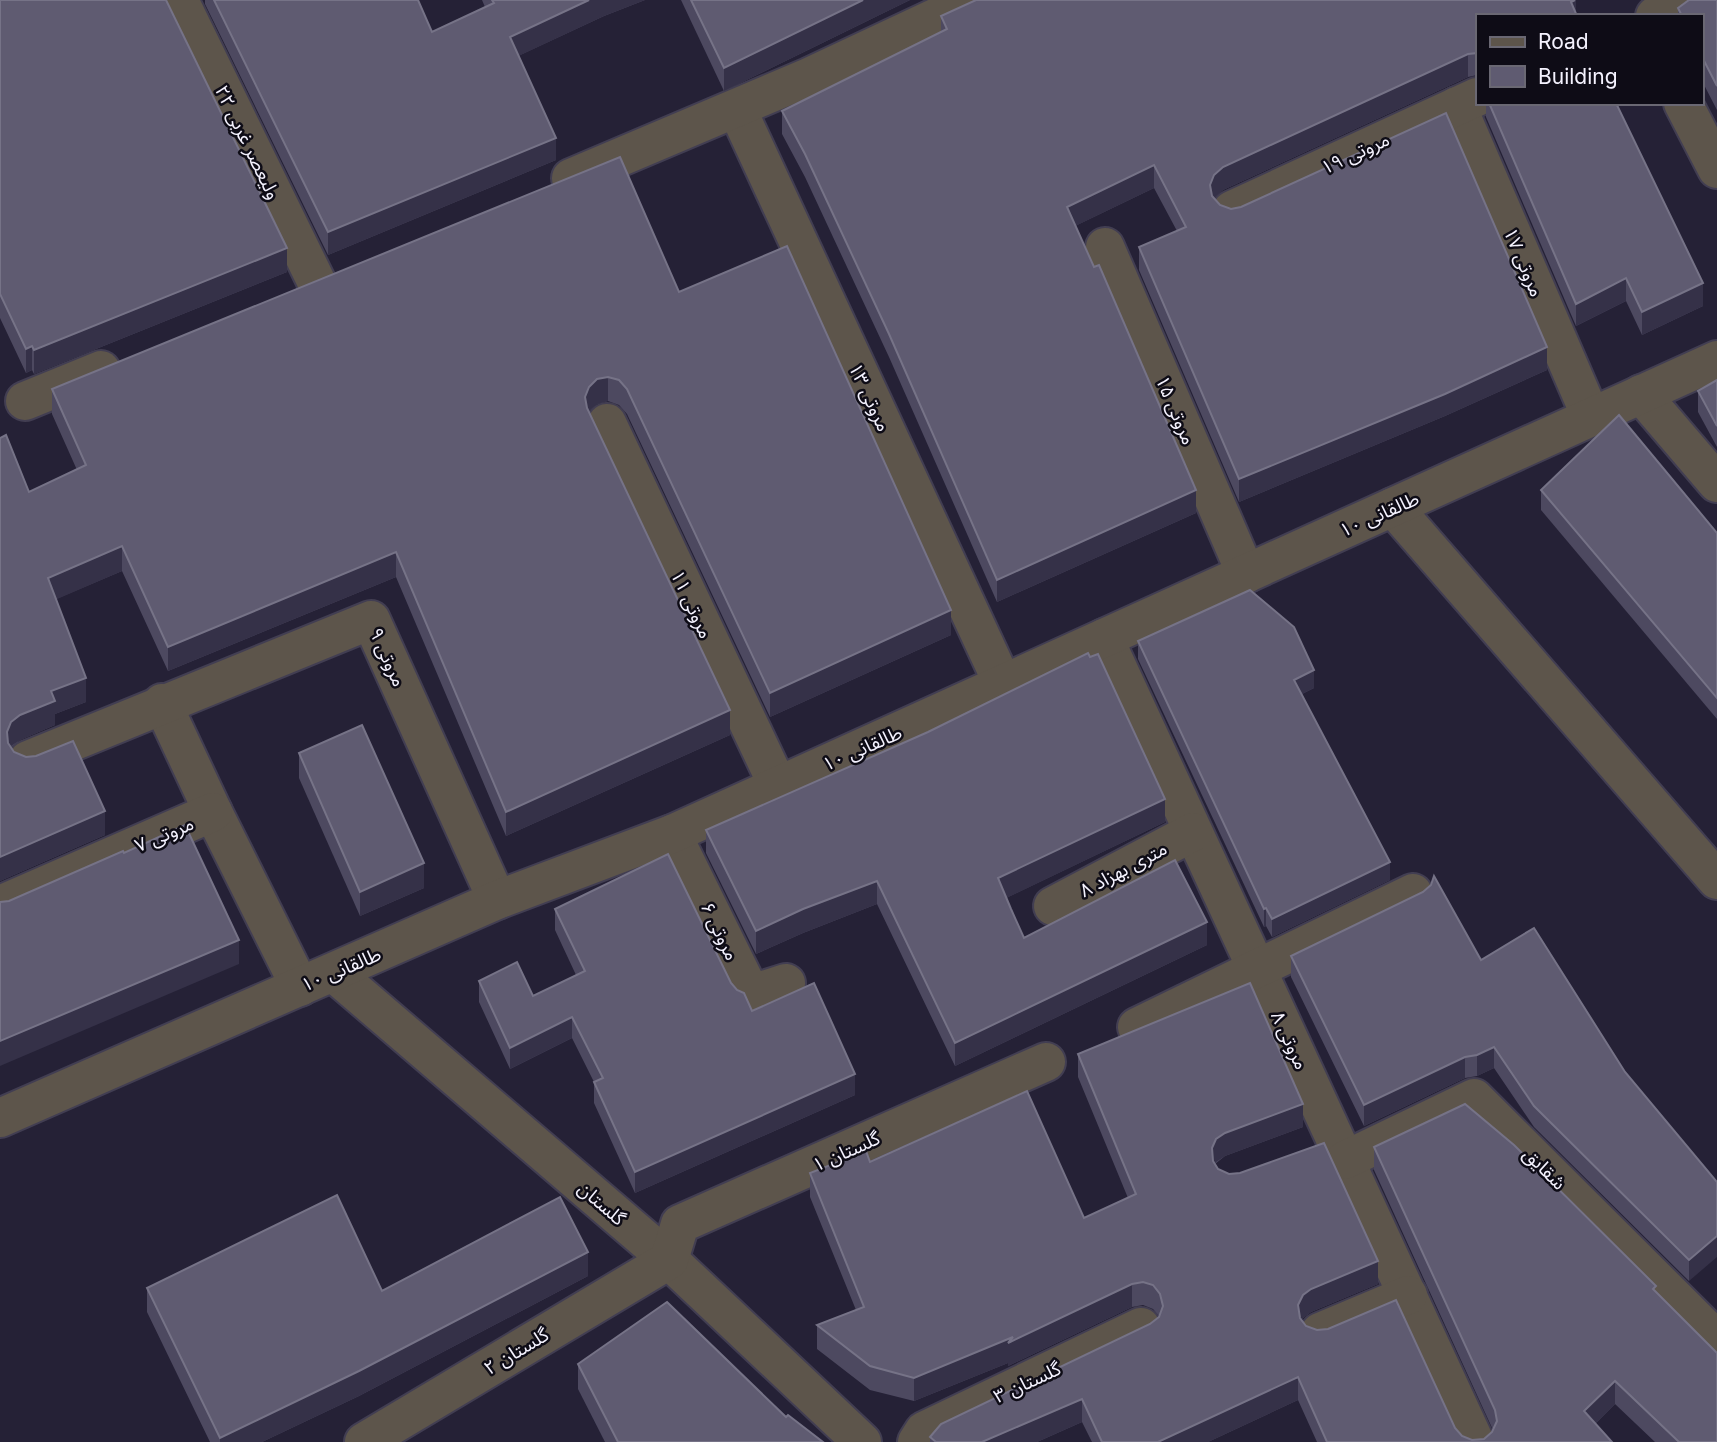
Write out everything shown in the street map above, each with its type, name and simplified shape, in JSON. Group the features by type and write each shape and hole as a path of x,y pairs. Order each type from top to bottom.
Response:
{"street":[{"name":"ولیعصر غربی ۲۲","path":"179,0 330,278 279,299"},
{"path":"533,194 737,109 907,14 973,0"},
{"path":"1659,14 1688,0"},
{"name":"مروتی ۱۹","path":"1232,210 1467,102"},
{"name":"مروتی ۱۷","path":"1467,102 1591,417"},
{"path":"1684,105 1717,169"},
{"name":"مروتی ۱۳","path":"737,109 1003,684"},
{"name":"مروتی ۱۵","path":"1105,247 1246,574"},
{"path":"25,401 127,360"},
{"name":"طالقانی ۱۰","path":"0,1118 497,900 672,834 1717,360"},
{"path":"1641,394 1717,483"},
{"name":"مروتی ۱۱","path":"607,423 778,786"},
{"path":"1393,508 1717,880"},
{"name":"مروتی ۹","path":"163,703 371,620 497,900"},
{"name":"مروتی ۸","path":"1104,638 1475,1442"},
{"path":"28,760 163,703"},
{"name":"مروتی ۷","path":"163,703 213,812 317,980"},
{"name":"مروتی ۷","path":"0,905 213,812"},
{"name":"۸ متری بهزاد","path":"1053,906 1194,832"},
{"name":"مروتی ۶","path":"672,834 751,994 786,984"},
{"path":"1138,1027 1413,893"},
{"name":"گلستان","path":"317,980 669,1261 862,1442"},
{"name":"گلستان ۱","path":"669,1261 680,1224 1046,1062"},
{"name":"شقایق","path":"1340,1150 1474,1098 1717,1340"},
{"path":"1297,1153 1340,1150"},
{"name":"گلستان ۲","path":"364,1442 669,1261"},
{"path":"1320,1332 1408,1295"},
{"name":"گلستان ۳","path":"917,1442 924,1431 1141,1327"}],"building":[{"path":"0,0 166,0 287,248 34,350 32,346 26,349 0,294"},
{"path":"214,0 418,0 432,32 494,3 492,0 589,0 510,37 556,138 328,232"},
{"path":"691,0 863,0 724,68"},
{"path":"976,0 1575,0 1571,2 1576,14 1476,14 1476,53 1468,54 1223,167 1214,175 1210,185 1212,196 1220,205 1231,209 1241,207 1446,113 1547,347 1445,394 1239,479 1139,247 1186,227 1154,165 1067,207 1094,267 1099,265 1196,490 997,580 889,334 805,154 782,111 947,29 941,16"},
{"path":"1689,0 1717,0 1717,86 1703,59 1703,14 1681,14 1678,8"},
{"path":"1490,105 1617,105 1703,283 1642,312 1626,278 1576,304"},
{"path":"620,157 679,292 787,246 951,610 770,693 627,389 619,380 608,377 597,379 589,387 585,397 587,408 730,710 506,812 396,552 168,647 122,546 48,578 86,678 51,691 55,701 20,715 11,722 7,732 8,743 14,752 26,757 36,756 73,741 105,811 0,857 0,438 6,435 29,492 86,465 52,389"},
{"path":"1717,380 1717,426 1698,391"},
{"path":"1619,415 1717,533 1717,698 1541,490"},
{"path":"1250,590 1294,627 1314,670 1294,680 1390,862 1272,919 1266,908 1264,909 1138,641"},
{"path":"1088,653 1090,657 1098,654 1165,799 998,878 1011,909 1024,938 1175,860 1207,922 955,1043 877,881 803,909 756,931 706,830 928,732"},
{"path":"362,725 424,863 360,892 299,753"},
{"path":"185,825 239,940 0,1041 0,902 9,901"},
{"path":"668,854 731,983 744,993 752,1011 814,983 855,1074 635,1172 594,1082 603,1078 572,1017 510,1048 479,981 517,962 533,996 585,971 555,909"},
{"path":"1434,876 1481,960 1534,928 1625,1072 1717,1182 1717,1236 1689,1260 1534,1106 1494,1047 1465,1057 1364,1105 1291,956 1423,892 1431,885"},
{"path":"1250,983 1303,1104 1225,1133 1216,1139 1212,1148 1213,1161 1218,1169 1229,1174 1240,1173 1324,1143 1378,1261 1311,1289 1303,1295 1298,1305 1300,1318 1306,1326 1317,1330 1328,1329 1396,1300 1455,1428 1462,1436 1472,1440 1484,1439 1492,1432 1497,1421 1495,1410 1374,1147 1465,1104 1514,1145 1656,1286 1653,1289 1717,1353 1717,1442 1679,1442 1615,1381 1584,1411 1612,1442 1327,1442 1298,1377 1158,1442 1102,1442 1082,1399 982,1442 936,1442 930,1437 941,1424 1150,1324 1159,1317 1163,1306 1160,1294 1153,1285 1143,1282 1132,1284 1008,1343 1013,1337 914,1378 870,1366 817,1325 864,1307 810,1173 866,1151 870,1162 1027,1091 1084,1218 1136,1194 1078,1054"},
{"path":"337,1195 382,1291 560,1197 588,1252 359,1371 220,1438 147,1288"},
{"path":"667,1302 786,1417 788,1415 823,1442 618,1442 578,1364"}]}
